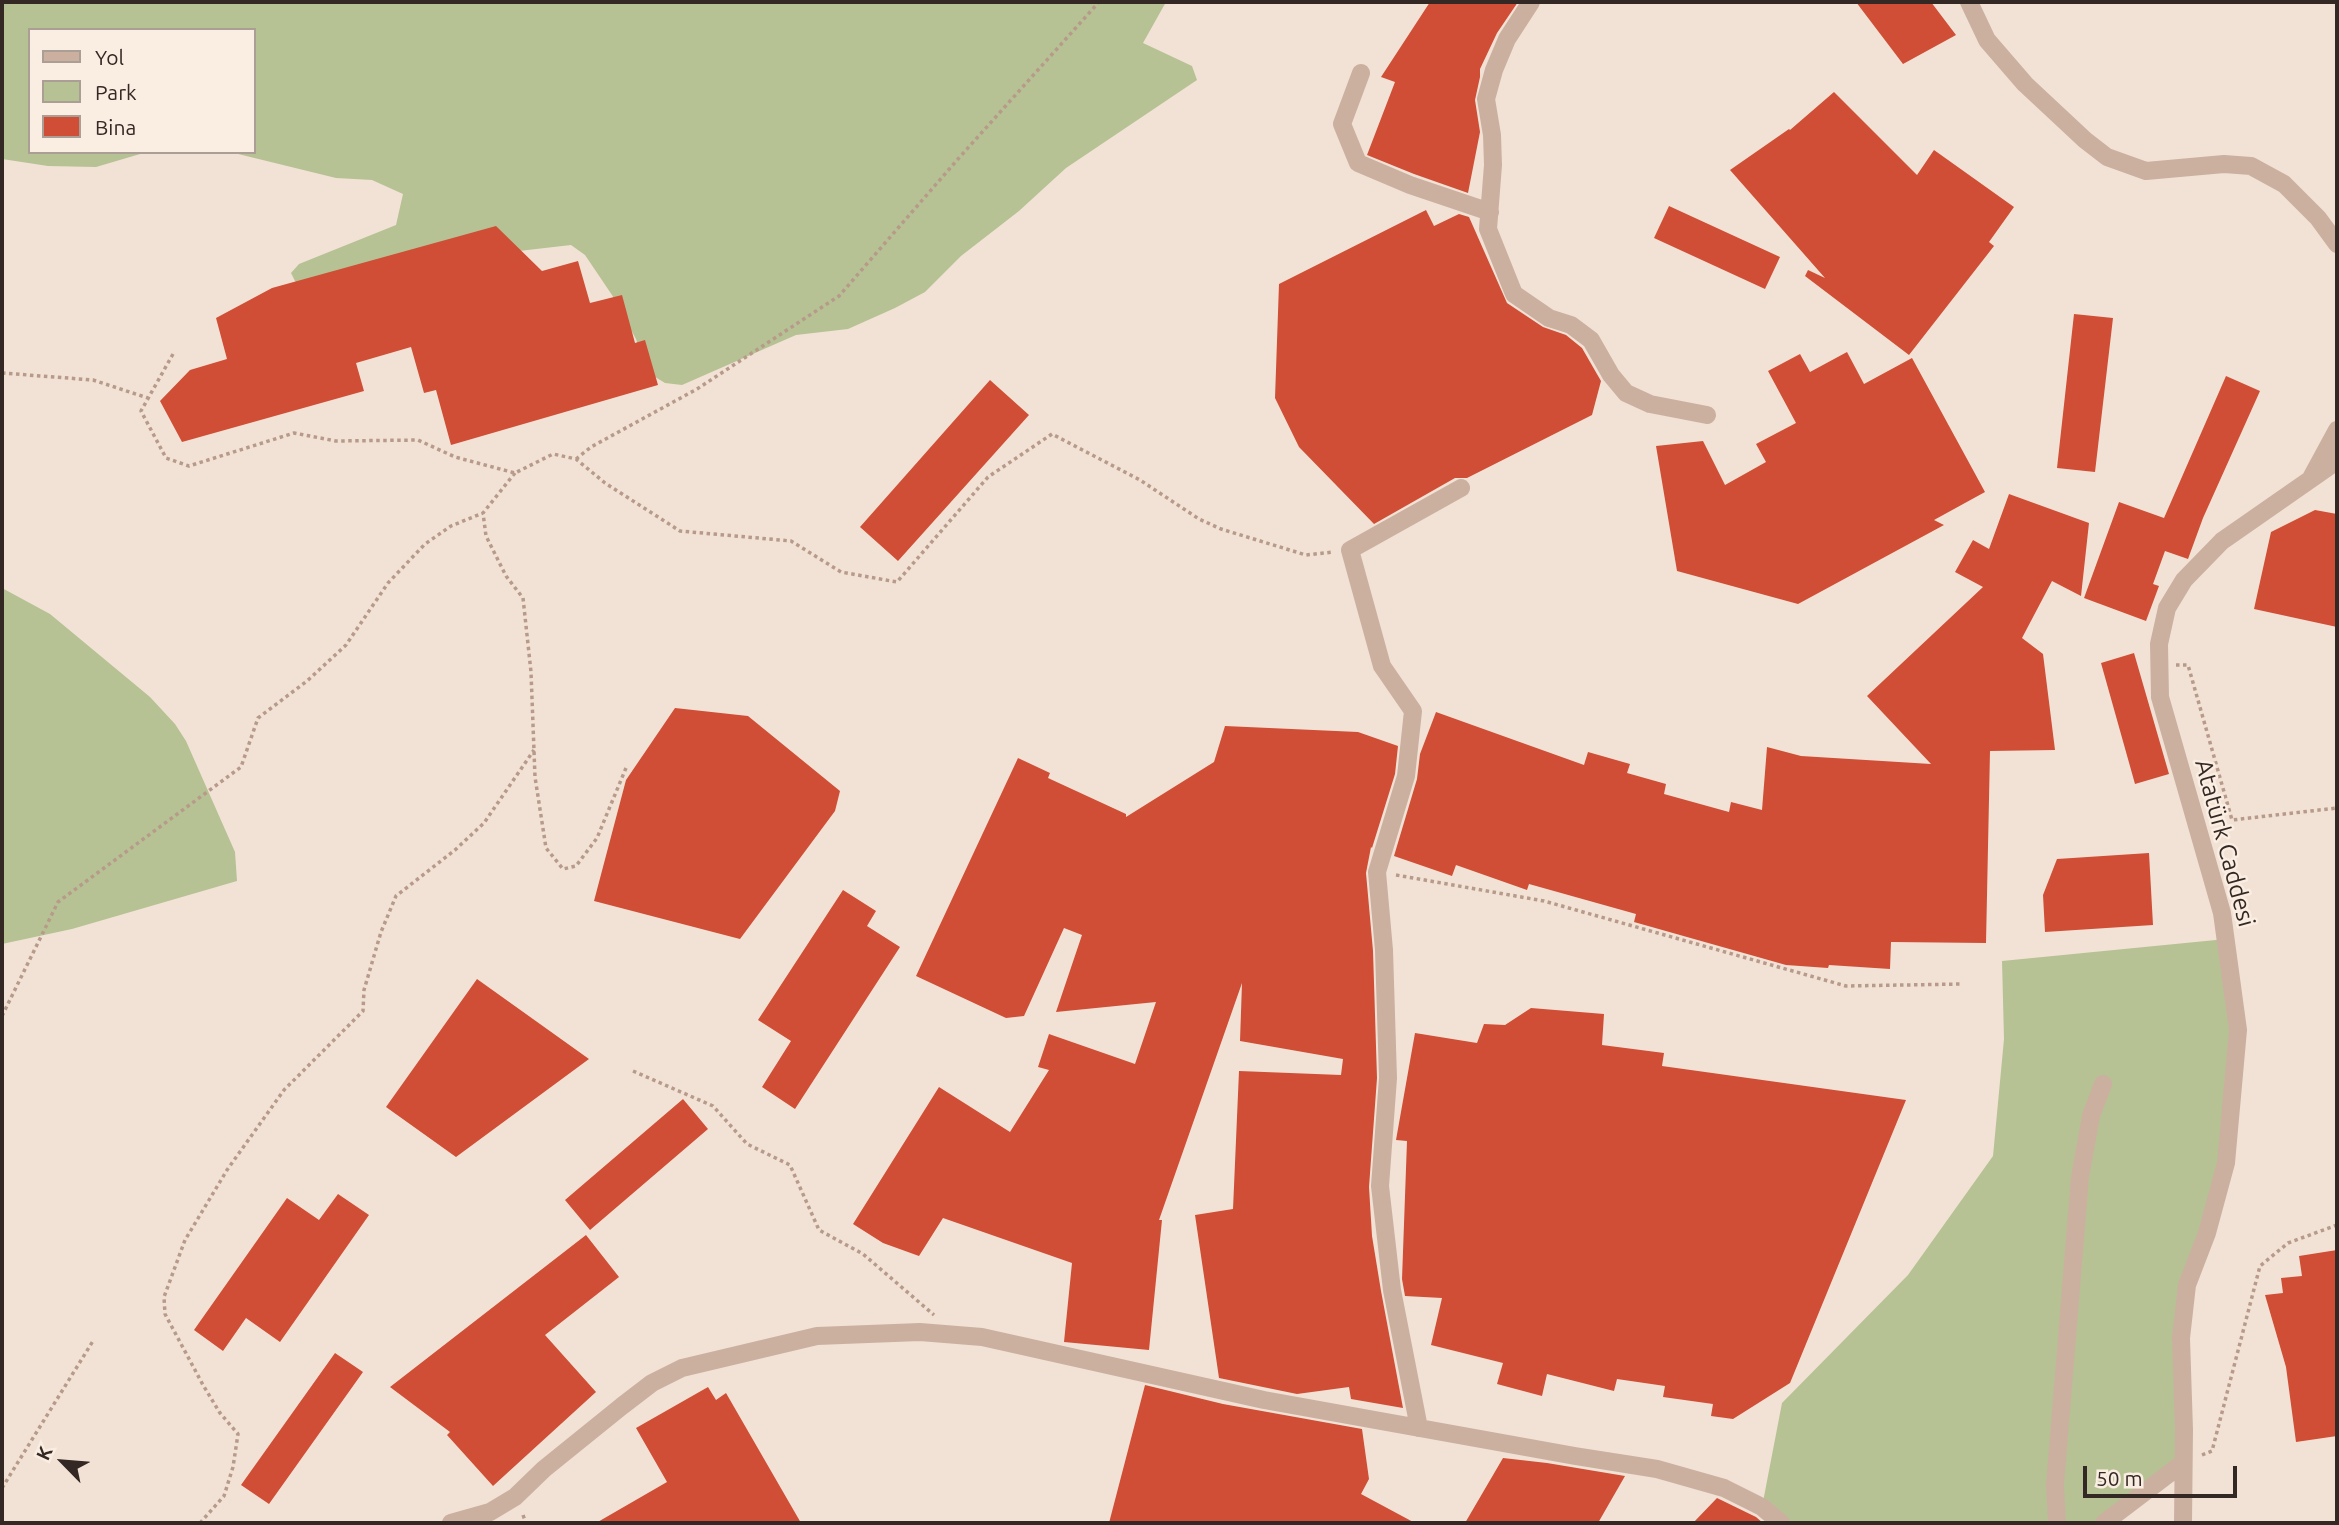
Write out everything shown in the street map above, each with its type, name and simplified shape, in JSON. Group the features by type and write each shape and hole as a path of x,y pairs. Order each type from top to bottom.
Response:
{"street":[{"path":"1531,2 1507,39 1486,99 1492,135 1488,229 1514,294 1549,318 1571,325 1591,340 1611,375 1626,393 1650,404 1707,415"},
{"path":"1969,2 1987,40 2025,84 2107,157 2146,171 2224,164 2251,166 2284,184 2318,218 2337,244"},
{"path":"1361,73 1342,124 1358,163 1410,185 1490,212"},
{"path":"2309,481 2337,430"},
{"name":"Atatürk Caddesi","path":"2183,1523 2181,1338 2187,1285 2207,1233 2225,1163 2238,1030 2222,913 2160,697 2159,644 2167,608 2184,580 2222,541 2337,461"},
{"path":"1419,1428 1392,1290 1380,1186 1388,1078 1384,950 1377,872 1406,776 1413,711 1382,666 1350,550 1461,488"},
{"path":"2057,1523 2055,1485 2080,1177 2091,1115 2103,1084"},
{"path":"451,1523 490,1512 515,1497 544,1469 622,1406 652,1383 682,1368 817,1336 909,1332 982,1337 1264,1400 1657,1469 1724,1488 1762,1507 1781,1523"},
{"path":"2104,1523 2183,1463"}],"path":[{"path":"576,459 591,447 697,389 839,296 1099,2"},
{"path":"173,354 141,411 166,458 189,466 294,433 335,441 418,440 455,457 515,473"},
{"path":"2,373 93,380 148,398"},
{"path":"2,1016 58,902 241,767 258,718 307,681 346,645 388,583 425,544 451,526 483,513 515,473 553,454 576,459 605,483 680,531 791,541 841,572 897,582 988,477 1052,434 1140,480 1199,519 1221,529 1306,555 1350,550"},
{"path":"483,513 486,536 506,576 523,597 531,672 535,778 546,848 563,869 576,866 597,838 626,768"},
{"path":"2160,666 2188,665 2232,820 2337,808"},
{"path":"200,1523 224,1496 233,1467 238,1434 220,1413 165,1314 164,1297 185,1240 226,1170 284,1090 363,1011 364,990 381,932 396,895 454,850 484,822 534,750"},
{"path":"1377,872 1544,901 1846,986 1961,984"},
{"path":"633,1071 713,1106 747,1144 790,1165 819,1230 863,1254 939,1320 940,1334"},
{"path":"2183,1463 2212,1451 2260,1266 2288,1243 2337,1225"},
{"path":"2,1488 93,1341"}],"green space":[{"path":"2,2 1166,2 1143,43 1192,66 1197,80 1066,168 1019,211 961,256 925,292 848,329 796,335 682,385 665,383 647,372 636,339 612,295 585,255 571,245 519,251 303,288 291,273 299,264 396,225 403,194 372,180 336,178 238,154 256,154 256,28 28,28 28,154 140,154 96,167 48,166 2,159"},
{"path":"2,588 50,614 150,697 175,724 186,741 235,852 237,881 72,929 2,944"},
{"path":"2226,939 2238,1030 2232,1110 2187,1285 2182,1462 2104,1523 1781,1523 1762,1507 1782,1403 1908,1275 1993,1156 2004,1039 2002,961"}],"building":[{"path":"1430,2 1518,2 1497,33 1480,69 1475,100 1480,132 1468,193 1367,155 1395,82 1381,77"},
{"path":"1856,2 1931,2 1956,35 1903,64"},
{"path":"1834,92 1917,175 1934,150 2014,207 1989,242 1994,246 1909,355 1805,276 1808,270 1825,278 1730,170 1790,130"},
{"path":"1669,206 1780,257 1765,289 1654,238"},
{"path":"1426,210 1434,226 1459,214 1469,217 1507,303 1543,327 1566,335 1582,348 1601,381 1592,415 1467,478 1455,478 1374,524 1299,447 1275,398 1279,284"},
{"path":"496,226 542,271 578,261 590,303 622,295 635,343 645,340 658,385 451,445 436,390 424,393 411,347 356,363 364,391 182,442 160,401 190,370 227,359 216,318 272,288"},
{"path":"2074,314 2113,318 2095,472 2057,468"},
{"path":"1847,352 1864,384 1912,358 1985,492 1934,520 1944,525 1798,604 1677,571 1656,446 1703,441 1725,485 1766,462 1756,444 1796,423 1768,371 1800,354 1810,372"},
{"path":"2226,376 2260,391 2203,518 2188,559 2165,551 2153,584 2159,586 2146,621 2084,598 2119,502 2164,518"},
{"path":"990,380 1029,415 898,561 860,527"},
{"path":"2009,494 2089,523 2081,596 2052,581 2022,638 2043,654 2055,750 1990,751 1986,943 1891,942 1890,969 1786,965 1634,922 1636,914 1529,884 1527,890 1456,865 1452,876 1394,856 1417,779 1420,754 1436,712 1584,765 1588,752 1630,764 1627,773 1666,784 1664,794 1729,812 1731,802 1762,810 1767,747 1801,756 1931,764 1867,696 1983,587 1955,572 1973,540 1989,549"},
{"path":"2315,510 2337,514 2337,627 2254,609 2271,532"},
{"path":"2134,653 2169,774 2135,784 2101,663"},
{"path":"675,708 748,716 840,791 835,811 740,939 594,901 626,780"},
{"path":"1225,726 1358,732 1398,746 1395,774 1371,847 1366,873 1373,951 1377,1078 1369,1187 1372,1236 1403,1408 1351,1399 1349,1387 1297,1394 1219,1378 1195,1215 1233,1209 1239,1071 1341,1075 1343,1059 1240,1041 1242,983 1159,1220 1162,1220 1149,1350 1064,1342 1072,1263 943,1218 919,1256 883,1243 853,1224 939,1087 1010,1132 1049,1070 1038,1067 1049,1034 1135,1064 1156,1002 1056,1012 1082,935 1064,928 1024,1016 1006,1018 916,976 1018,758 1050,773 1048,778 1126,814 1126,817 1214,762"},
{"path":"2149,853 2153,925 2045,932 2043,895 2057,859"},
{"path":"843,890 876,911 867,926 900,947 795,1109 762,1087 791,1041 758,1020"},
{"path":"477,979 589,1059 456,1157 386,1107"},
{"path":"1531,1008 1604,1014 1602,1045 1664,1053 1662,1066 1906,1100 1790,1383 1733,1419 1711,1416 1713,1404 1663,1397 1665,1386 1617,1379 1614,1391 1547,1374 1542,1396 1497,1384 1503,1363 1431,1345 1442,1298 1405,1296 1402,1279 1407,1141 1396,1140 1415,1033 1477,1043 1484,1024 1505,1025"},
{"path":"683,1099 708,1129 590,1230 565,1200"},
{"path":"338,1194 369,1215 280,1342 246,1318 223,1351 194,1330 287,1198 319,1220"},
{"path":"586,1235 619,1277 545,1335 596,1392 493,1486 447,1435 450,1432 390,1387"},
{"path":"2337,1250 2337,1436 2296,1442 2286,1367 2265,1295 2283,1293 2281,1278 2302,1276 2299,1256"},
{"path":"335,1353 363,1372 269,1504 241,1485"},
{"path":"1145,1385 1223,1404 1362,1429 1369,1479 1361,1494 1415,1523 1109,1523"},
{"path":"708,1387 716,1400 726,1393 801,1523 596,1523 667,1482 636,1428"},
{"path":"1503,1458 1625,1476 1598,1523 1465,1523"},
{"path":"1717,1498 1756,1517 1763,1523 1693,1523"}]}
